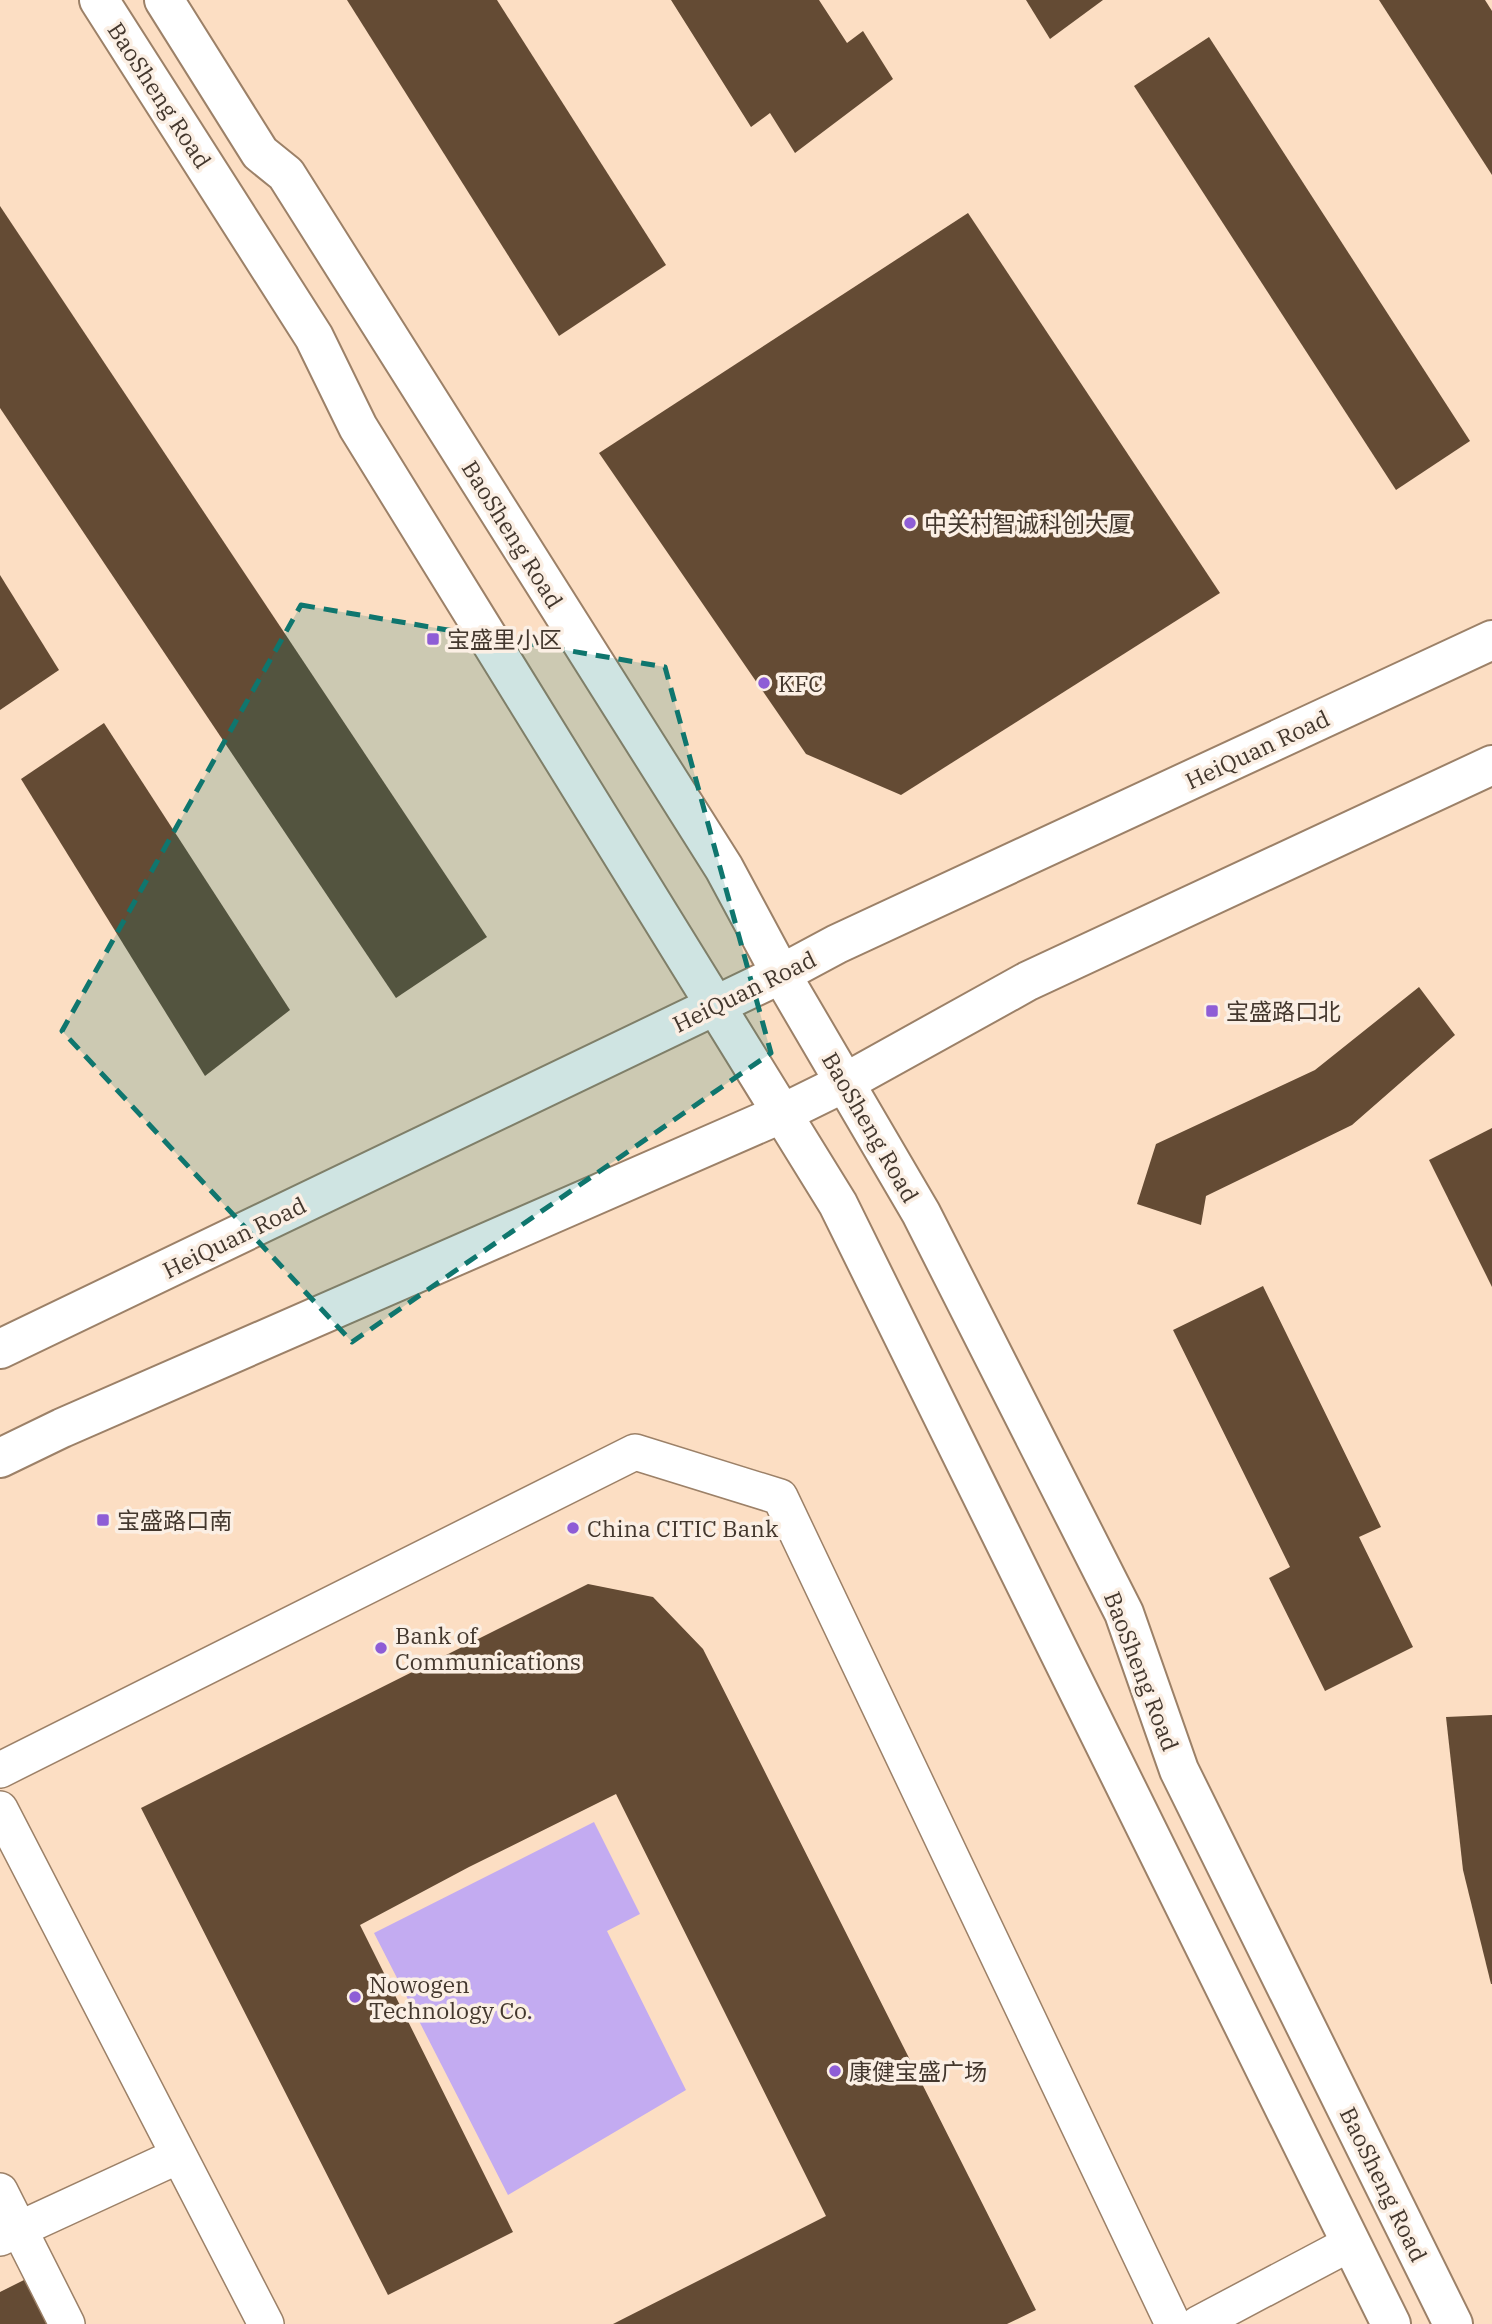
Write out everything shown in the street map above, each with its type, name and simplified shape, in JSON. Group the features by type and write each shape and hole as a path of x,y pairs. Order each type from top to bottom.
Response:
{"street":[{"name":"BaoSheng Road","path":"99,0 314,337 358,427 838,1204 1391,2324"},
{"name":"BaoSheng Road","path":"164,0 260,153 286,174 724,868 781,974 921,1213 1124,1613 1179,1770 1453,2324"},
{"name":"HeiQuan Road","path":"0,1349 781,974 850,938 1492,640"},
{"path":"0,1458 62,1428 782,1113 846,1082 1028,981 1492,765"},
{"path":"0,1770 635,1452 780,1497 1173,2324"},
{"path":"0,1809 266,2324"},
{"path":"67,2324 8,2218 178,2156"},
{"path":"1198,2324 1350,2243"}],"highlighted area":[{"path":"301,605 665,667 771,1053 352,1342 62,1031"}],"shaded area":[{"path":"594,1822 640,1914 607,1931 686,2090 508,2195 374,1933"}],"building":[{"path":"347,0 497,0 666,265 559,336"},
{"path":"671,0 819,0 847,43 863,31 893,79 795,153 770,113 751,127"},
{"path":"1026,0 1103,0 1050,39"},
{"path":"1379,0 1485,0 1492,11 1492,175"},
{"path":"1209,37 1470,441 1396,490 1134,86"},
{"path":"0,206 487,937 396,998 0,408"},
{"name":"中关村智诚科创大厦","path":"968,213 1220,593 901,795 806,754 599,453"},
{"path":"0,575 59,670 0,710"},
{"path":"104,723 290,1010 205,1076 21,779"},
{"path":"1419,987 1455,1035 1352,1125 1206,1196 1201,1225 1137,1204 1156,1144 1315,1070"},
{"path":"1492,1128 1492,1287 1429,1160"},
{"path":"1263,1286 1381,1527 1359,1537 1413,1647 1325,1691 1269,1578 1290,1567 1173,1330"},
{"name":"康健宝盛广场","path":"588,1584 653,1597 703,1649 1036,2310 1007,2324 613,2324 826,2216 616,1794 360,1925 513,2232 388,2295 141,1808"},
{"path":"1492,1715 1491,1984 1463,1870 1446,1717"},
{"path":"28,2278 51,2324 0,2324 0,2292"}],"place":[{"name":"中关村智诚科创大厦","path":"910,523"},
{"name":"宝盛里小区","path":"433,639"},
{"name":"KFC","path":"764,683"},
{"name":"宝盛路口北","path":"1212,1011"},
{"name":"宝盛路口南","path":"103,1520"},
{"name":"China CITIC Bank","path":"573,1528"},
{"name":"Bank of Communications","path":"381,1648"},
{"name":"Nowogen Technology Co.","path":"355,1997"},
{"name":"康健宝盛广场","path":"835,2071"}]}
